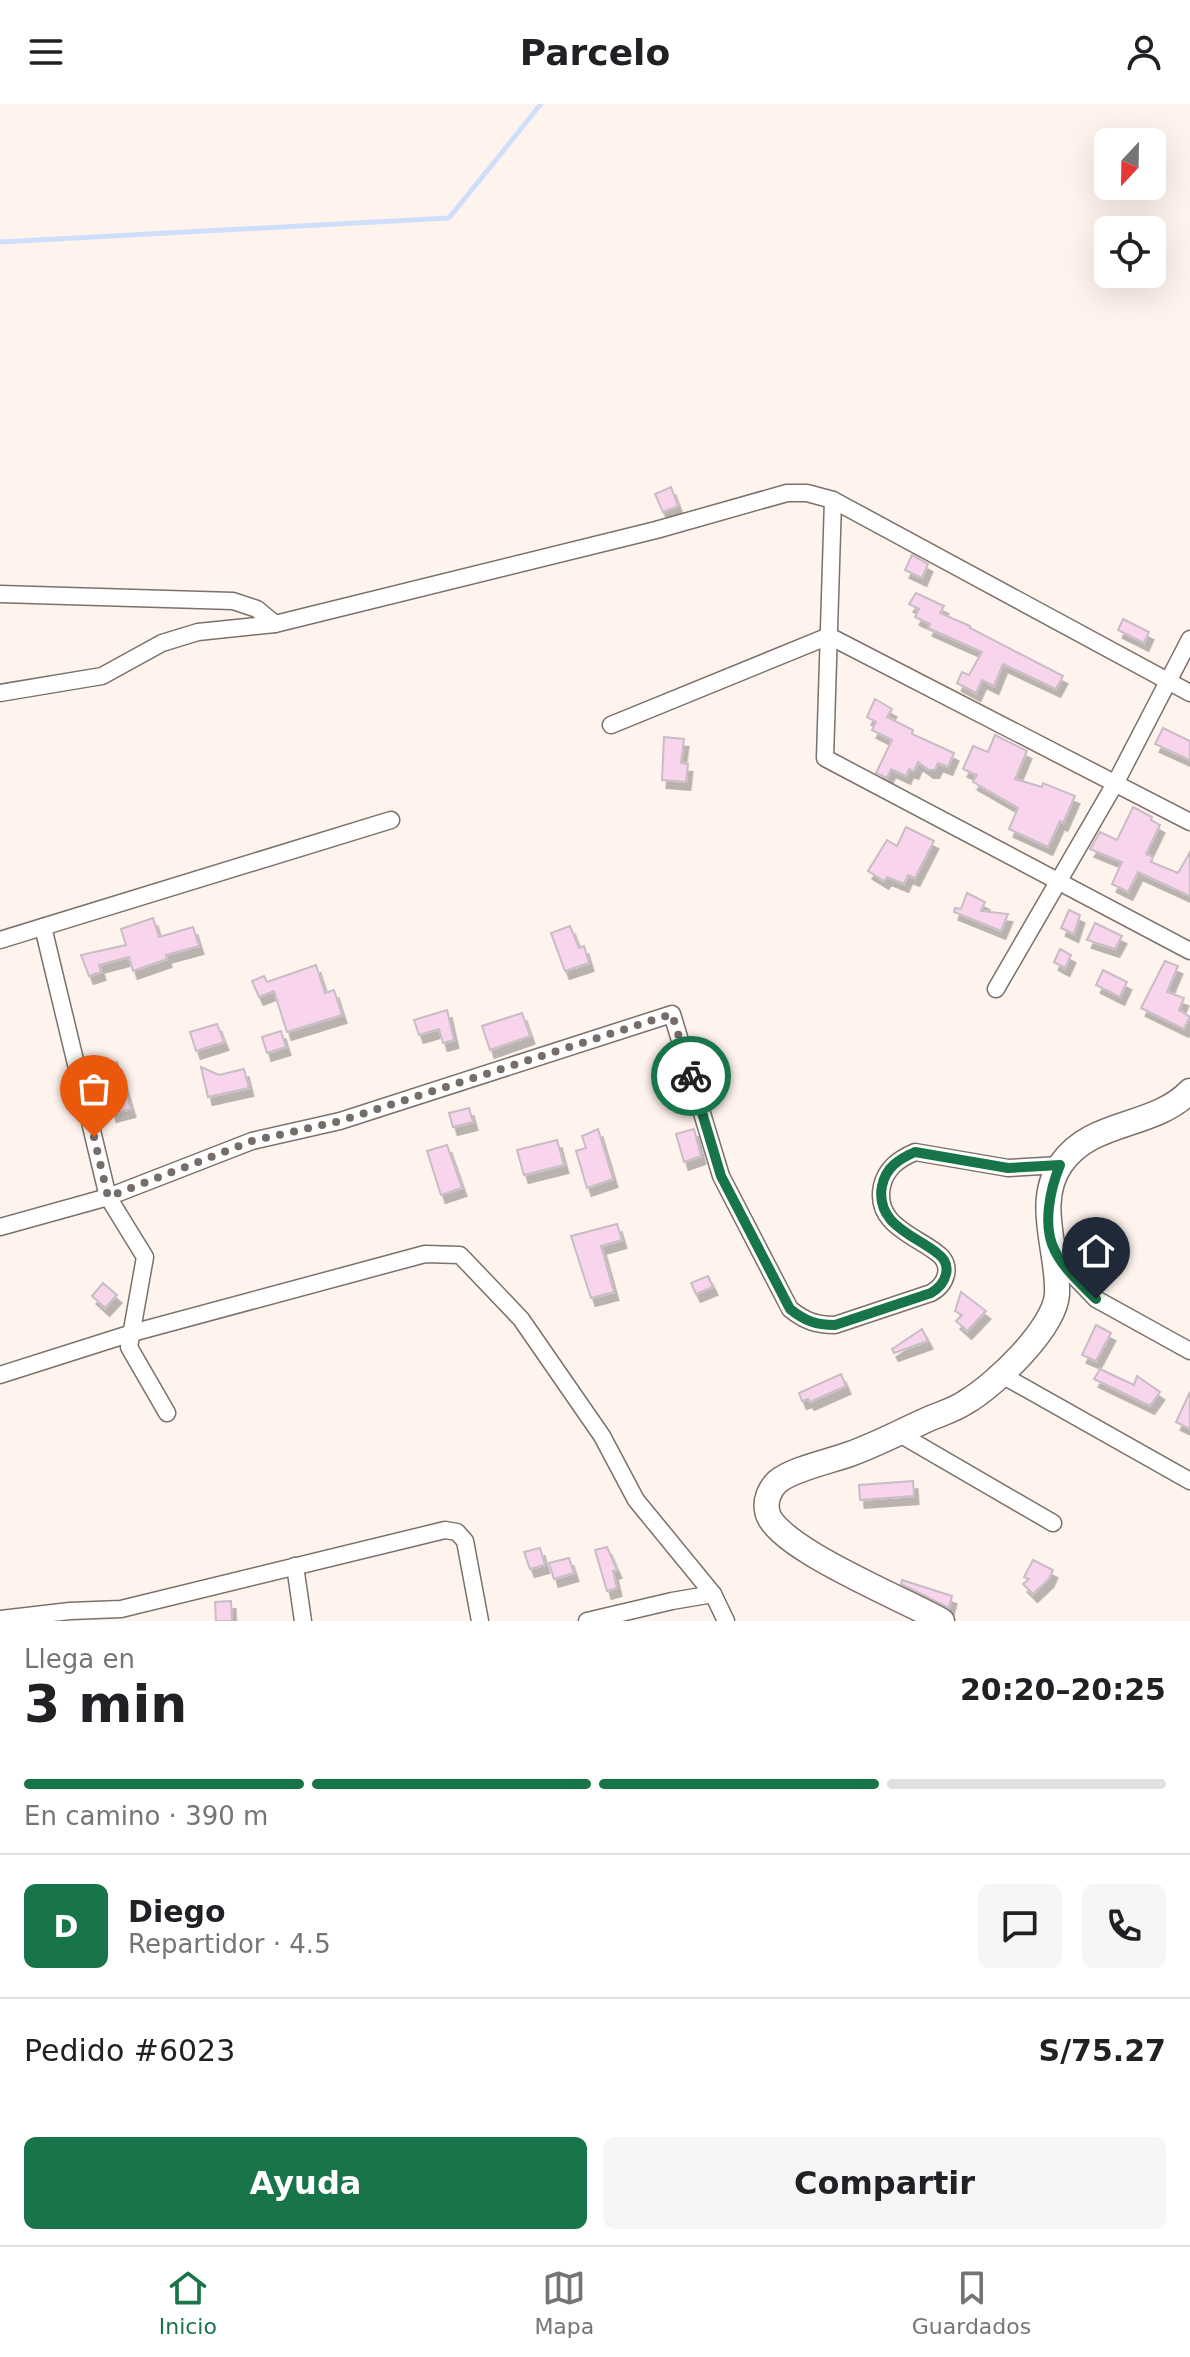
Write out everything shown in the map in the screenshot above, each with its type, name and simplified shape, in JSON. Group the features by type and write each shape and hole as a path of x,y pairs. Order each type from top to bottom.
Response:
{"street":[{"path":"0,693 102,676 162,643 198,632 275,624 656,530 787,493 807,493 833,500 1190,693"},
{"path":"833,500 825,758 1190,951"},
{"path":"0,594 233,601 257,609 275,624"},
{"path":"611,725 829,636 1190,822"},
{"path":"996,989 1116,782 1190,639"},
{"path":"0,940 391,820"},
{"path":"43,927 108,1197 145,1257 129,1347 167,1413"},
{"path":"0,1227 108,1197 252,1141 340,1121 672,1014 721,1176 790,1309 803,1320 819,1325 835,1325 931,1293 943,1284 947,1269 941,1256 898,1228 883,1205 881,1191 884,1178 891,1166 902,1157 915,1152 1008,1168 1060,1165"},
{"path":"942,1621 855,1578 785,1536 770,1521 766,1511 767,1500 777,1482 966,1403 1002,1375 1053,1314 1057,1297 1049,1216 1050,1190 1060,1165 1077,1145 1099,1132 1156,1115 1190,1091"},
{"path":"1053,1249 1096,1299 1190,1351"},
{"path":"0,1375 132,1333 425,1254 460,1255 521,1319 602,1436 636,1500 713,1594 726,1621"},
{"path":"1002,1375 1190,1481"},
{"path":"898,1433 1053,1523"},
{"path":"0,1619 121,1609 451,1530 462,1536 467,1547 480,1621"},
{"path":"295,1566 303,1621"},
{"path":"587,1621 713,1594"}],"building":[{"path":"671,487 678,506 663,512 655,494"},
{"path":"912,555 928,564 922,578 905,570"},
{"path":"916,593 944,606 940,613 1063,676 1056,689 1003,664 994,686 982,680 976,693 957,683 962,672 969,675 982,652 928,628 930,624 915,617 919,609 909,604"},
{"path":"1123,619 1149,632 1144,643 1118,630"},
{"path":"875,699 892,709 887,717 913,730 912,734 954,753 948,767 938,763 935,770 929,770 918,762 914,771 909,769 906,776 891,769 887,778 876,773 892,740 872,730 876,722 867,717"},
{"path":"1163,728 1190,741 1190,760 1155,744"},
{"path":"995,735 1027,751 1015,779 1042,787 1043,783 1075,796 1048,847 1009,829 1018,808 973,782 977,775 963,769 973,746 988,752"},
{"path":"664,737 684,739 681,763 688,764 686,782 662,780"},
{"path":"1133,807 1160,825 1146,854 1153,857 1151,862 1178,873 1190,852 1190,896 1138,872 1128,892 1112,884 1122,862 1090,849 1100,832 1117,840"},
{"path":"906,827 934,841 915,878 908,875 904,884 887,877 884,881 868,871 887,840 897,846"},
{"path":"967,893 985,902 981,911 1008,914 1001,931 954,912 955,908 961,909"},
{"path":"1069,910 1080,915 1074,934 1061,928"},
{"path":"153,918 159,937 193,927 199,946 166,955 167,959 133,971 129,957 99,965 101,972 89,976 81,955 126,945 121,929"},
{"path":"1095,923 1122,936 1115,949 1087,940"},
{"path":"570,926 579,948 584,946 589,963 565,971 551,933"},
{"path":"1060,949 1071,955 1065,968 1054,962"},
{"path":"1165,961 1178,966 1167,992 1184,998 1179,1010 1190,1017 1184,1029 1141,1008"},
{"path":"316,965 325,993 334,990 342,1015 287,1032 274,991 259,997 252,981 264,976 267,982"},
{"path":"1103,970 1127,982 1120,997 1096,985"},
{"path":"447,1010 454,1040 443,1043 439,1029 419,1035 414,1020"},
{"path":"522,1013 530,1036 490,1050 482,1026"},
{"path":"217,1024 224,1042 196,1051 190,1032"},
{"path":"281,1031 286,1047 267,1053 262,1037"},
{"path":"117,1062 131,1109 112,1114 99,1067"},
{"path":"201,1067 219,1075 244,1069 249,1088 208,1097"},
{"path":"469,1108 473,1122 453,1127 449,1113"},
{"path":"598,1129 613,1179 587,1188 576,1151 586,1148 582,1136"},
{"path":"694,1129 701,1156 684,1162 676,1134"},
{"path":"557,1140 564,1165 524,1175 517,1150"},
{"path":"447,1145 462,1188 441,1195 427,1151"},
{"path":"617,1224 622,1240 601,1246 614,1292 591,1298 571,1236"},
{"path":"708,1276 713,1287 696,1294 691,1283"},
{"path":"103,1283 117,1295 105,1308 92,1296"},
{"path":"961,1292 986,1311 967,1331 956,1321 962,1315 955,1311"},
{"path":"1096,1325 1111,1333 1096,1361 1082,1355"},
{"path":"922,1329 928,1341 894,1353 892,1349"},
{"path":"1100,1369 1134,1385 1137,1376 1160,1392 1150,1406 1094,1379"},
{"path":"841,1374 846,1386 810,1402 808,1399 802,1401 799,1393"},
{"path":"1190,1392 1190,1429 1176,1422"},
{"path":"913,1481 914,1496 860,1500 859,1485"},
{"path":"607,1547 617,1570 613,1571 617,1588 607,1591 595,1550"},
{"path":"540,1548 545,1565 530,1569 524,1552"},
{"path":"569,1558 574,1573 554,1579 549,1563"},
{"path":"1033,1560 1053,1570 1049,1579 1033,1594 1023,1584 1029,1579 1024,1577"},
{"path":"902,1580 952,1596 949,1608 901,1584"},
{"path":"231,1601 232,1621 216,1621 215,1602"}],"waterway":[{"path":"0,242 449,218 541,104"}],"way so far":[{"path":"94,1137 108,1197 252,1141 340,1121 672,1014 691,1076"}],"route":[{"path":"691,1076 721,1176 790,1309 803,1320 819,1325 835,1325 931,1293 943,1284 947,1269 941,1256 898,1228 883,1205 881,1191 891,1166 915,1152 1008,1168 1060,1165 1050,1190 1053,1249 1096,1299"}]}
